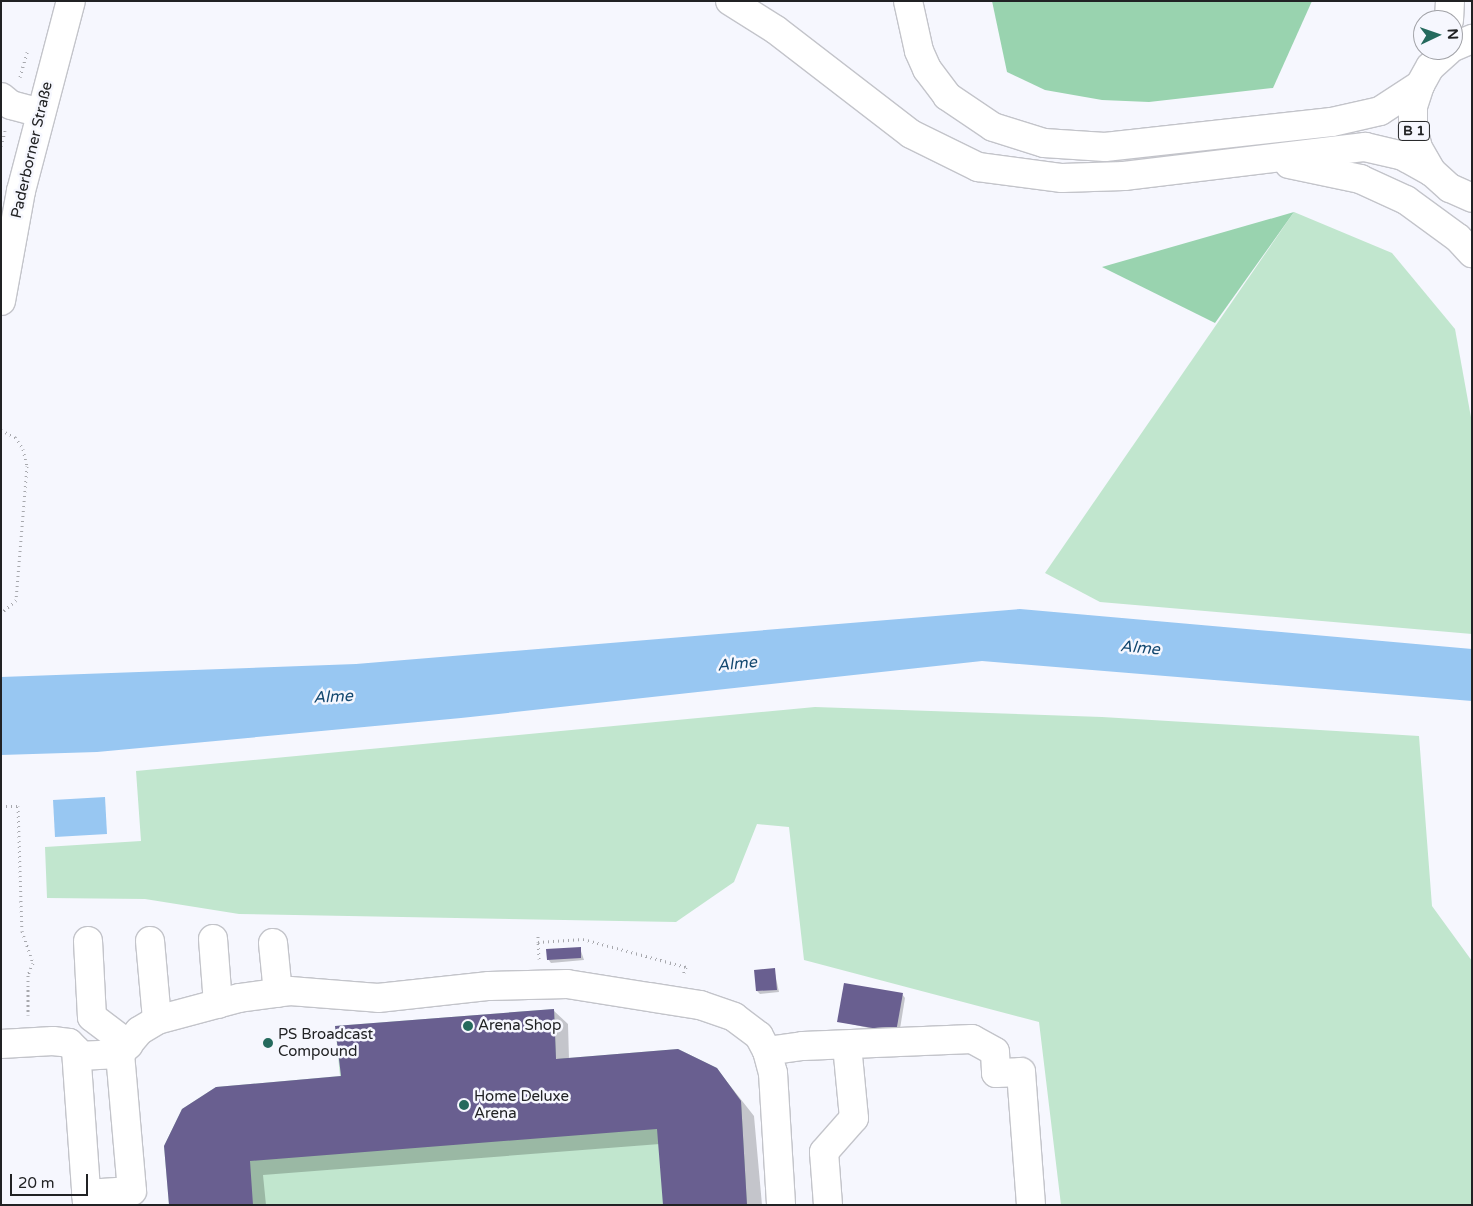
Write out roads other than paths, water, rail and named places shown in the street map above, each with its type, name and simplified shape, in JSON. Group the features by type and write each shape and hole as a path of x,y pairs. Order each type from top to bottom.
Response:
{"main road":[{"name":"Paderborner Straße","path":"1,301 21,191 71,1"},
{"path":"730,1 776,30 911,134 978,167 1019,175 1080,178 1124,176 1365,147 1401,155 1432,172"},
{"path":"908,1 919,51 927,69 947,96 993,126 1044,143 1105,147 1332,122 1380,111 1420,85"},
{"name":"B 1","path":"1438,60 1420,85 1413,106 1413,128 1418,148 1432,172 1450,188 1472,198"},
{"path":"1,97 11,105 40,113"},
{"path":"1260,160 1323,169 1360,179 1406,200 1458,238 1472,253"},
{"path":"213,940 218,1004"},
{"path":"88,941 92,1017 125,1050"},
{"path":"150,941 157,1020"},
{"path":"274,943 278,993"},
{"path":"14,1044 68,1043 78,1056 86,1199 132,1191 125,1050 139,1031 157,1020 218,1004 278,993 378,998 489,986 540,984 608,988 676,1000 734,1017 758,1036 767,1051 773,1073 781,1205"},
{"path":"767,1051 972,1039 995,1052 996,1073 1021,1072 1030,1205"},
{"path":"828,1205 824,1152 854,1118 847,1045"},
{"path":"78,1056 125,1050"}],"water":[{"name":"Alme","path":"1020,609 1472,649 1472,701 982,661 461,718 97,752 1,755 1,677 356,664"},
{"path":"105,797 107,834 55,837 53,800"}],"place":[{"name":"Arena Shop","path":"468,1026"},
{"name":"PS Broadcast Compound","path":"268,1043"},
{"name":"Home Deluxe Arena","path":"464,1105"}]}
